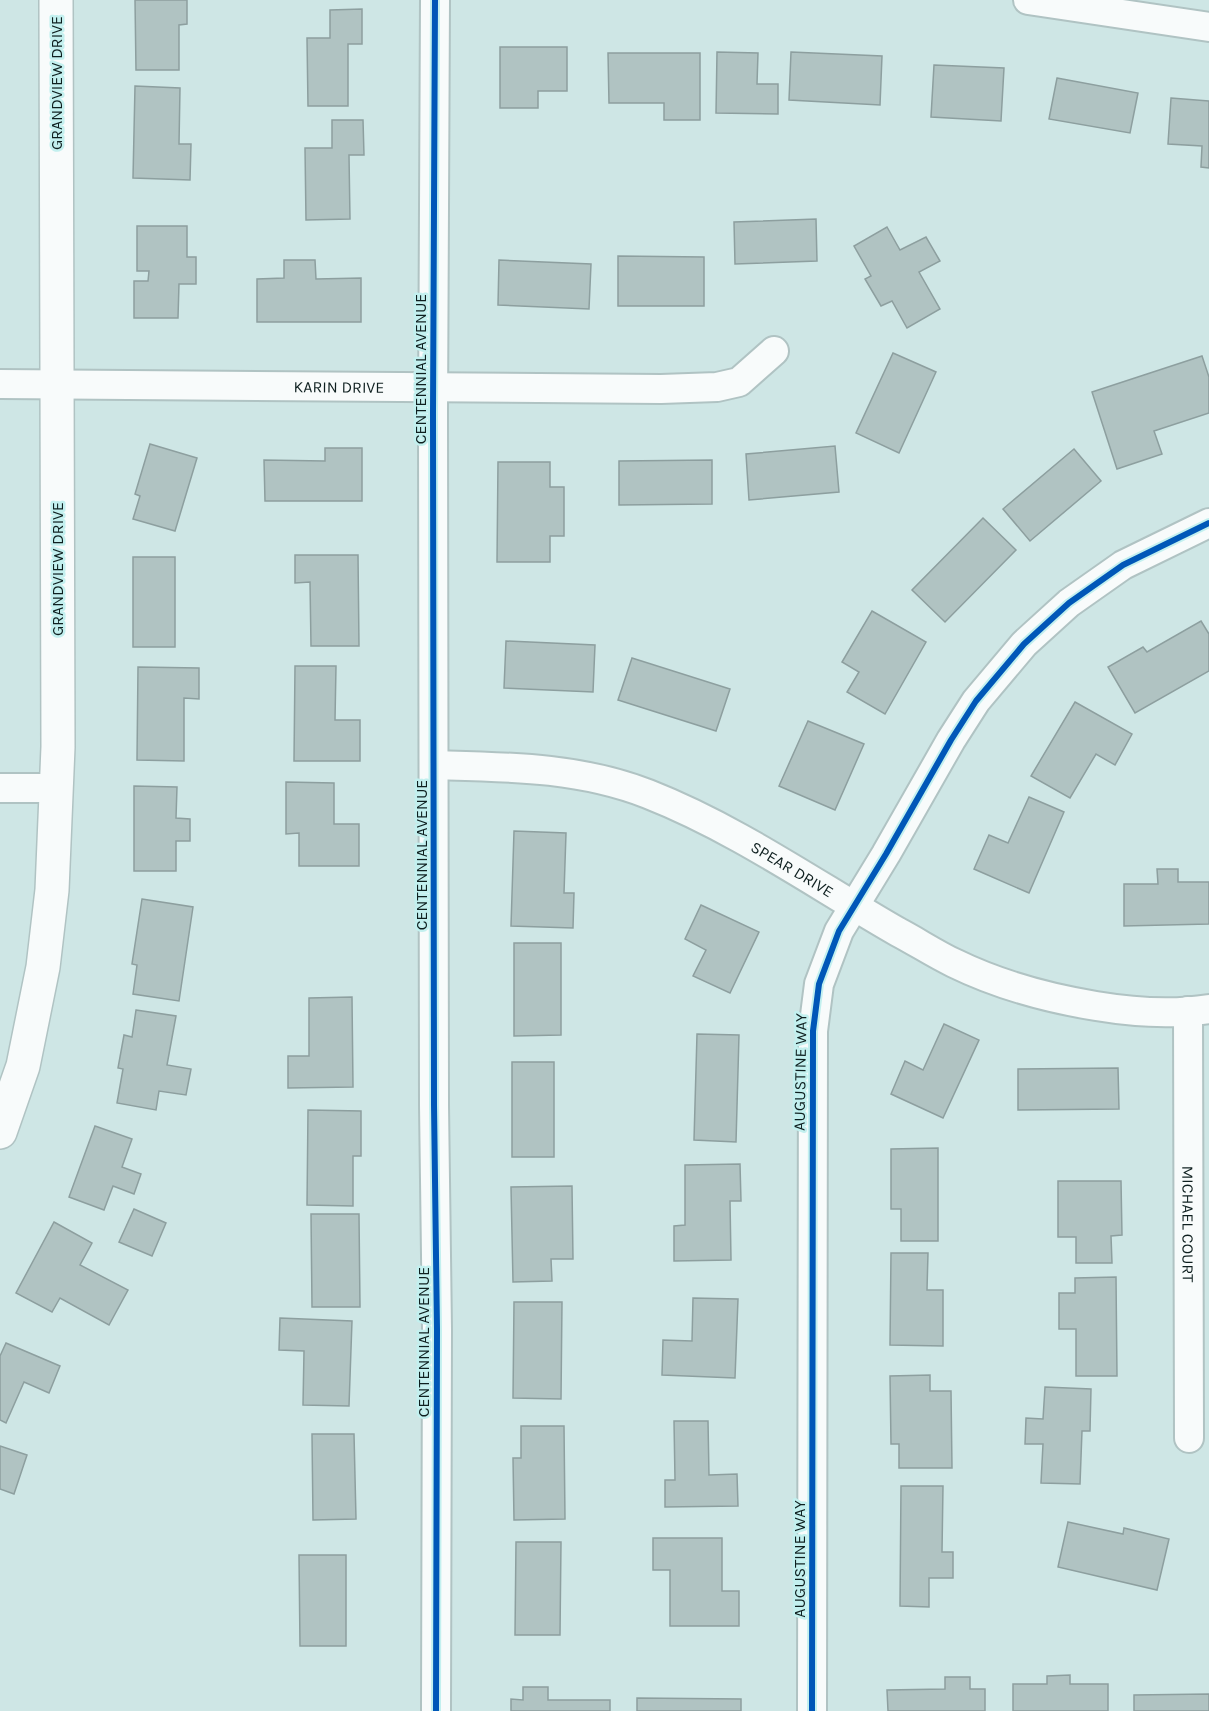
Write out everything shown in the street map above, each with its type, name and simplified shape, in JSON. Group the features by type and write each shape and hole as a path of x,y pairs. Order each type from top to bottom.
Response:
{"street":[{"name":"GRANDVIEW DRIVE","path":"0,1132 23,1065 43,967 52,890 56,788 56,0"},
{"name":"CENTENNIAL AVENUE","path":"435,0 436,1711"},
{"path":"1028,0 1209,27"},
{"name":"KARIN DRIVE","path":"0,384 717,387 739,382 774,351"},
{"name":"AUGUSTINE WAY","path":"812,1711 813,1031 819,984 839,931 970,711 1024,644 1069,603 1123,565 1209,524"},
{"name":"SPEAR DRIVE","path":"434,765 530,767 563,771 646,793 677,806 768,854 854,907 953,963 1007,985 1068,1002 1132,1012 1198,1010"},
{"path":"0,788 56,788"},
{"name":"MICHAEL COURT","path":"1189,1438 1198,1010"}],"building":[{"path":"135,0 187,0 187,24 179,25 179,70 136,70"},
{"path":"362,9 362,44 348,44 348,106 308,106 307,38 330,38 330,10"},
{"path":"500,47 567,47 567,91 538,91 538,108 500,108"},
{"path":"717,52 758,53 757,84 778,84 778,114 716,113"},
{"path":"791,52 882,56 880,105 789,100"},
{"path":"608,53 700,53 700,120 664,120 664,103 609,103"},
{"path":"934,65 1004,68 1001,121 931,117"},
{"path":"1057,78 1138,93 1130,133 1049,119"},
{"path":"135,86 180,88 179,144 191,144 190,180 133,178"},
{"path":"1171,98 1209,101 1209,168 1201,167 1202,146 1168,144"},
{"path":"332,120 363,120 364,155 349,155 350,219 306,220 305,148 332,148"},
{"path":"816,219 817,261 735,264 734,222"},
{"path":"137,226 187,226 187,257 196,257 196,284 179,284 178,318 134,318 134,281 148,281 149,271 137,271"},
{"path":"887,227 900,250 926,237 940,261 919,272 940,309 907,328 892,301 881,306 865,279 871,276 854,246"},
{"path":"618,256 704,257 704,306 618,306"},
{"path":"284,260 315,260 316,279 361,278 361,322 257,322 257,279 284,278"},
{"path":"499,260 591,264 589,309 498,305"},
{"path":"893,353 936,372 899,453 856,433"},
{"path":"1202,356 1209,377 1209,413 1154,431 1162,454 1117,469 1092,392"},
{"path":"150,444 197,458 175,531 133,519 140,496 135,494"},
{"path":"835,446 839,492 749,500 746,454"},
{"path":"325,448 362,448 362,501 265,501 264,460 325,461"},
{"path":"1074,449 1101,481 1030,541 1003,509"},
{"path":"712,460 712,504 619,505 619,461"},
{"path":"498,462 550,462 550,487 564,487 564,536 550,536 550,562 497,562"},
{"path":"983,518 1016,550 945,622 912,590"},
{"path":"295,555 358,555 359,646 311,646 310,582 295,583"},
{"path":"133,557 175,557 175,647 133,647"},
{"path":"872,611 926,642 885,714 847,692 859,672 842,662"},
{"path":"1201,621 1209,634 1209,671 1135,713 1108,667 1143,647 1147,652"},
{"path":"506,641 595,645 593,692 504,688"},
{"path":"632,658 730,689 716,731 618,700"},
{"path":"295,666 336,666 335,720 360,720 360,761 294,761"},
{"path":"138,667 199,668 199,699 184,698 184,761 137,760"},
{"path":"1075,702 1132,734 1115,765 1096,754 1070,798 1031,776"},
{"path":"808,721 864,744 835,810 779,786"},
{"path":"286,782 334,783 334,824 359,824 359,866 299,866 299,833 286,834"},
{"path":"134,786 177,787 176,818 190,819 190,841 176,841 176,871 134,871"},
{"path":"1029,797 1064,812 1029,893 974,869 989,835 1008,843"},
{"path":"514,831 566,833 564,893 574,893 573,928 511,926"},
{"path":"1157,869 1178,869 1178,882 1209,882 1209,924 1124,926 1124,884 1158,884"},
{"path":"142,899 193,907 179,1001 133,994 137,965 132,964"},
{"path":"701,905 759,932 730,993 693,976 706,950 685,939"},
{"path":"514,943 561,943 561,1035 514,1036"},
{"path":"352,997 353,1087 288,1088 288,1056 309,1056 309,998"},
{"path":"136,1010 176,1016 167,1065 191,1069 186,1095 159,1091 156,1110 117,1103 123,1069 118,1068 124,1035 132,1037"},
{"path":"944,1024 979,1040 943,1118 891,1094 905,1061 923,1070"},
{"path":"697,1034 739,1035 736,1142 694,1140"},
{"path":"512,1062 554,1062 554,1157 512,1157"},
{"path":"1118,1068 1119,1109 1018,1110 1018,1069"},
{"path":"308,1110 361,1111 361,1156 353,1156 353,1206 307,1205"},
{"path":"95,1126 132,1139 122,1167 141,1174 134,1194 113,1186 104,1210 69,1197"},
{"path":"938,1148 938,1241 901,1241 901,1209 891,1209 891,1149"},
{"path":"740,1164 741,1201 730,1201 731,1260 674,1261 674,1226 685,1225 685,1165"},
{"path":"1058,1181 1121,1181 1122,1235 1111,1236 1112,1263 1076,1263 1076,1237 1058,1237"},
{"path":"572,1186 573,1259 551,1259 552,1281 513,1282 511,1187"},
{"path":"134,1209 166,1223 152,1256 119,1242"},
{"path":"311,1214 359,1214 360,1307 312,1307"},
{"path":"54,1222 92,1243 80,1265 128,1290 109,1325 60,1298 52,1312 16,1293"},
{"path":"891,1253 928,1253 927,1290 943,1290 943,1346 890,1345"},
{"path":"1116,1277 1117,1376 1076,1376 1076,1329 1059,1329 1059,1293 1075,1293 1075,1278"},
{"path":"693,1298 738,1299 735,1378 662,1375 663,1340 692,1341"},
{"path":"514,1302 562,1302 561,1399 513,1398"},
{"path":"280,1318 352,1321 349,1406 303,1405 304,1351 279,1350"},
{"path":"6,1343 60,1366 49,1393 24,1382 6,1423 0,1420 0,1356"},
{"path":"930,1375 930,1391 951,1391 952,1468 899,1468 899,1444 891,1444 890,1376"},
{"path":"1045,1387 1091,1389 1090,1431 1082,1431 1080,1484 1041,1483 1043,1444 1025,1444 1026,1418 1043,1419"},
{"path":"674,1421 708,1421 709,1475 737,1474 738,1506 665,1507 665,1480 675,1480"},
{"path":"521,1426 564,1426 565,1519 514,1520 513,1458 521,1458"},
{"path":"312,1434 354,1434 356,1519 313,1520"},
{"path":"0,1446 27,1455 14,1494 0,1489"},
{"path":"901,1486 943,1486 942,1552 953,1552 953,1578 929,1578 929,1607 900,1606"},
{"path":"1068,1522 1123,1534 1124,1528 1169,1539 1157,1590 1058,1567"},
{"path":"653,1538 722,1538 722,1591 739,1591 739,1626 670,1626 670,1570 653,1570"},
{"path":"516,1542 561,1542 560,1635 515,1635"},
{"path":"299,1555 346,1555 346,1646 300,1646"},
{"path":"1070,1675 1070,1684 1108,1684 1108,1711 1013,1711 1013,1684 1047,1684 1047,1676"},
{"path":"945,1677 970,1677 970,1689 985,1689 985,1711 888,1711 887,1690 945,1689"},
{"path":"523,1687 548,1687 548,1700 610,1700 610,1711 511,1711 511,1699 523,1700"},
{"path":"1209,1694 1209,1711 1134,1711 1134,1695"},
{"path":"637,1698 741,1699 741,1711 637,1711"}],"cycle path":[{"path":"435,0 433,414 434,1105 437,1330 436,1711"},
{"path":"812,1711 813,1031 819,984 839,931 951,740 976,701 1024,644 1069,603 1123,565 1209,523"}]}
